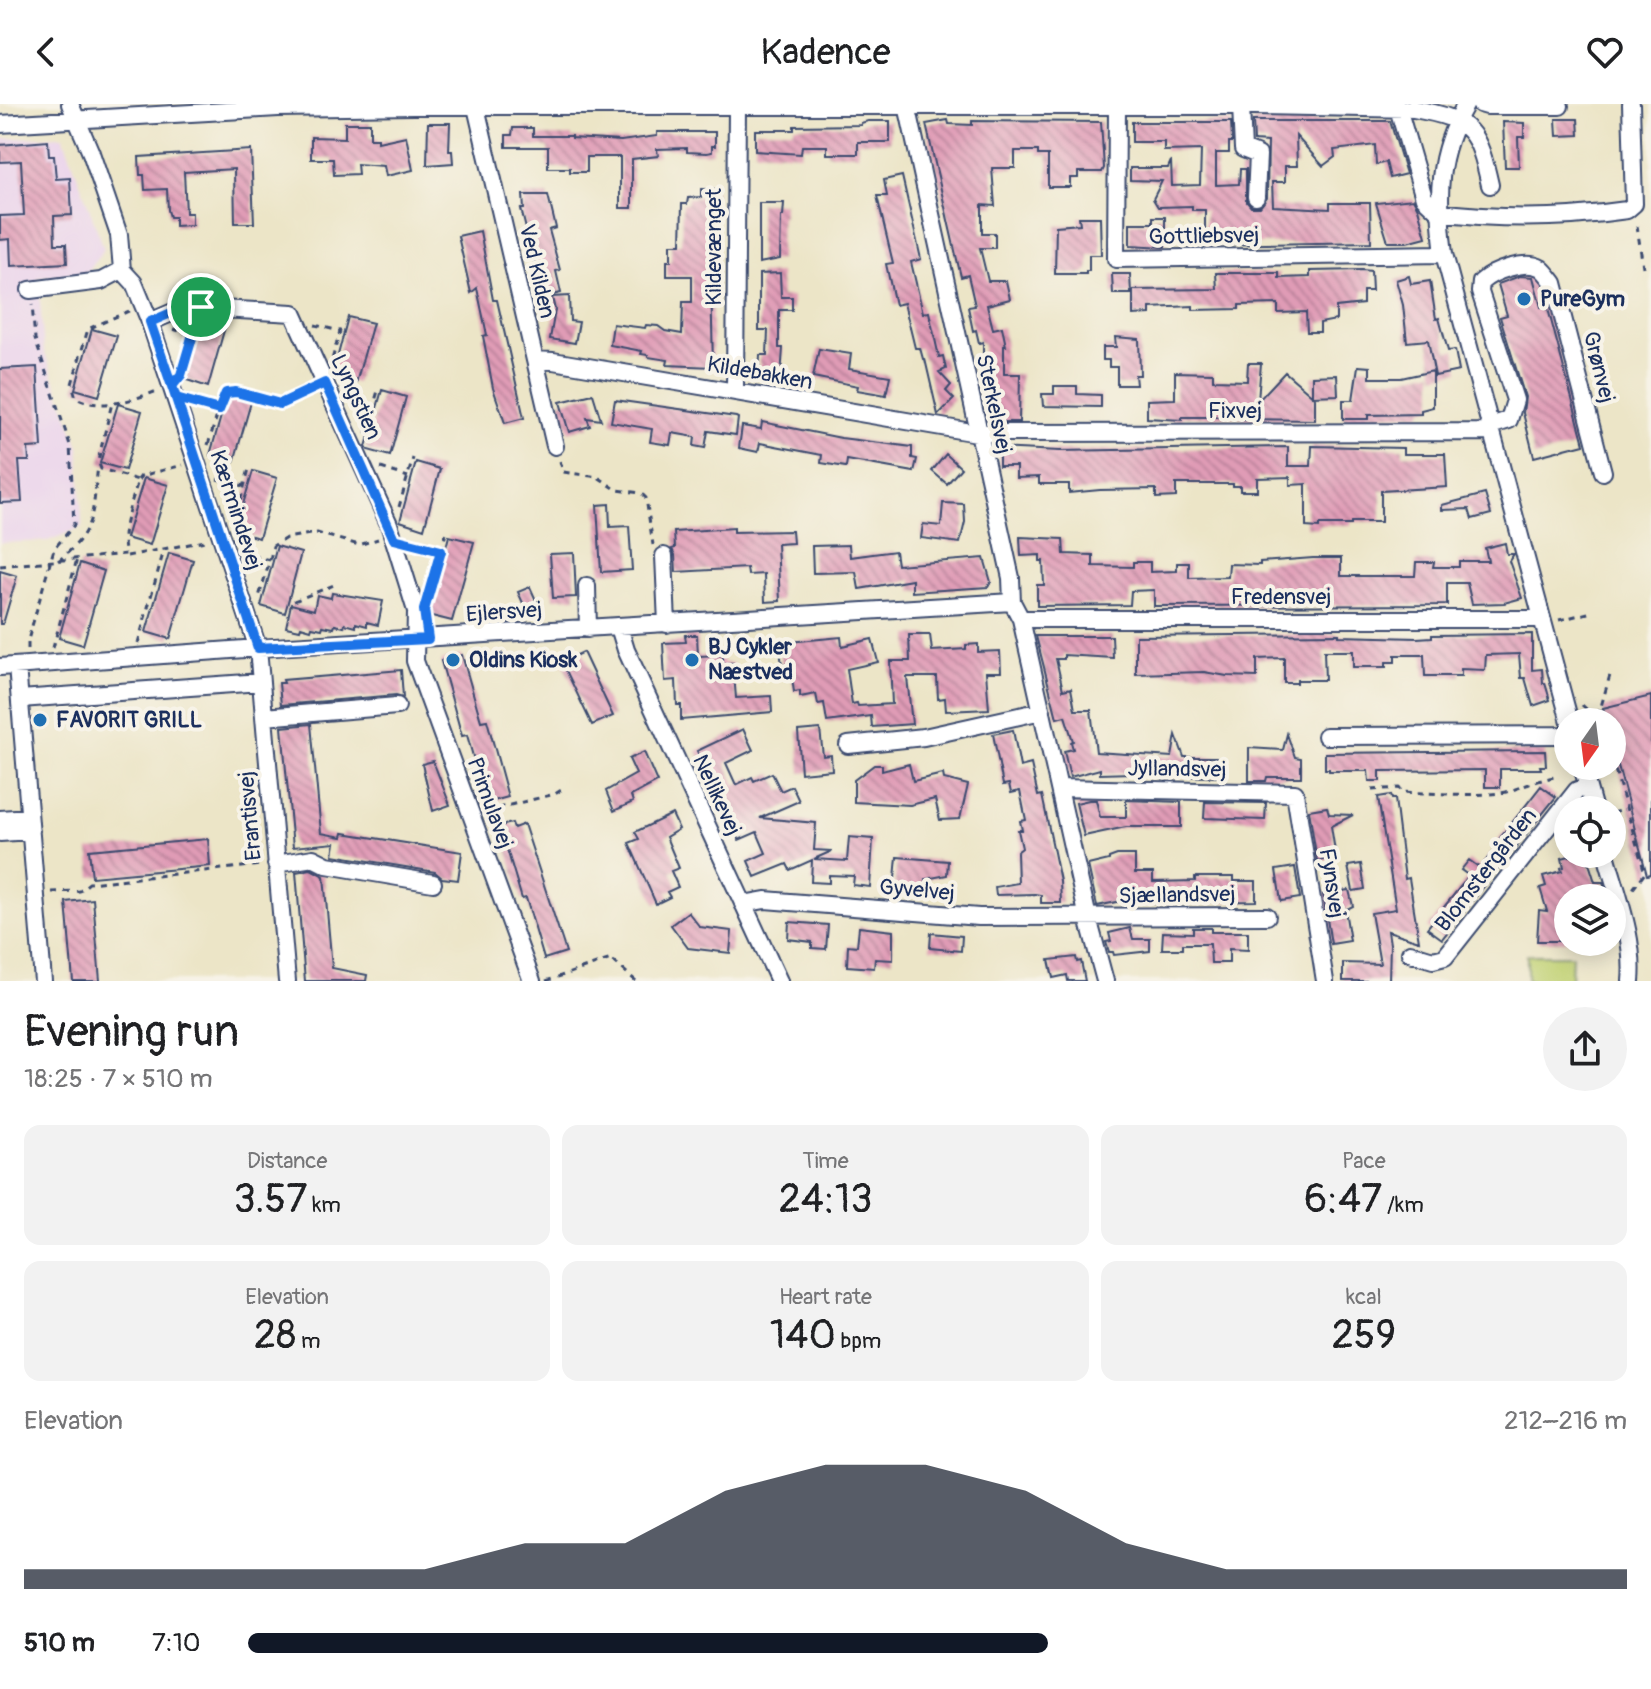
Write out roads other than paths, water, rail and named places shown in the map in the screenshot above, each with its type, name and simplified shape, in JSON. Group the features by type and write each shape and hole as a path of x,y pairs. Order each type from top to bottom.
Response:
{"street":[{"path":"1466,104 1446,147 1440,174 1439,212 1444,254 1566,708"},
{"path":"1480,104 1560,106"},
{"path":"1398,108 1424,198 1439,212 1523,218 1627,210 1634,204 1631,104"},
{"name":"Kildevænget","path":"735,391 737,105"},
{"name":"Sterkelsvej","path":"907,105 1011,578 1012,602 1021,619 1105,981"},
{"path":"1250,105 1243,149 1258,155 1256,197"},
{"path":"0,124 72,112 277,106 1356,106 1436,112 1456,121 1476,135 1490,185"},
{"name":"Gottliebsvej","path":"1128,106 1116,259 1444,254"},
{"name":"Ved Kilden","path":"476,107 555,446"},
{"name":"Kærmindevej","path":"72,112 91,153 119,235 122,270 134,283 153,330 258,648"},
{"path":"1627,210 1637,226"},
{"name":"Grønvej","path":"1491,429 1509,420 1515,400 1480,292 1481,282 1491,273 1530,264 1542,269 1554,283 1603,472"},
{"path":"30,290 101,281 122,270"},
{"name":"Lyngstien","path":"153,330 185,307 293,313 392,533 416,611 414,640"},
{"name":"Kildebakken","path":"535,360 977,433"},
{"name":"Fixvej","path":"977,433 1491,429"},
{"path":"664,556 667,624"},
{"path":"587,586 588,629"},
{"name":"Ejlersvej","path":"16,666 258,648 1012,602"},
{"name":"Fredensvej","path":"1021,619 1543,621"},
{"name":"Nellikevej","path":"619,627 626,650 779,981"},
{"name":"Primulavej","path":"414,640 415,661 532,981"},
{"name":"Erantisvej","path":"258,648 287,981"},
{"path":"16,666 43,981"},
{"path":"20,699 261,682"},
{"path":"264,717 397,706"},
{"path":"848,745 924,737 1042,711"},
{"path":"1326,736 1554,735"},
{"path":"1586,780 1590,796"},
{"name":"Jyllandsvej","path":"1059,788 1295,793"},
{"name":"Blomstergården","path":"1410,953 1433,960 1445,957 1577,790 1588,788"},
{"name":"Fynsvej","path":"1295,793 1325,981"},
{"path":"0,819 30,824"},
{"path":"0,833 30,824"},
{"path":"276,864 313,858 327,865 433,883"},
{"path":"1610,868 1623,918 1632,966 1631,981"},
{"name":"Gyvelvej","path":"743,904 765,900 979,917 1088,918"},
{"name":"Sjællandsvej","path":"1088,918 1267,916"}],"place":[{"name":"PureGym","path":"1524,299"},
{"name":"Oldins Kiosk","path":"453,660"},
{"name":"BJ Cykler Næstved","path":"692,660"},
{"name":"FAVORIT GRILL","path":"40,720"}]}
